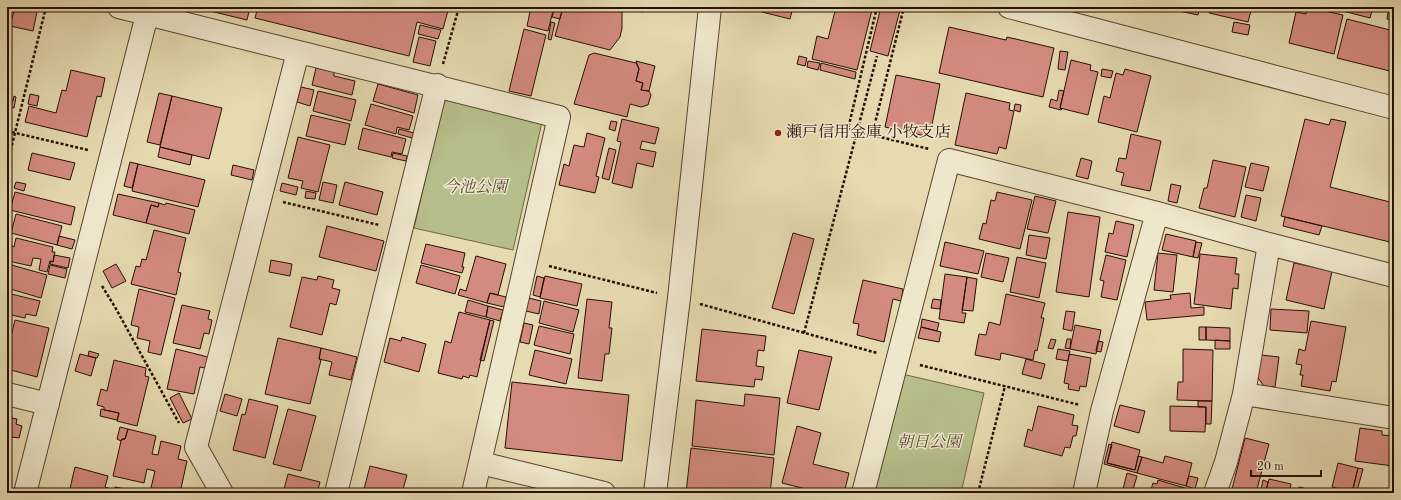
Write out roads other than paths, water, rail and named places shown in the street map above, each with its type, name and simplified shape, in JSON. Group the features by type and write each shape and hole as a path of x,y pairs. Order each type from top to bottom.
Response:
{"street":[{"path":"119,7 148,10 298,52 560,117 473,493"},
{"path":"655,493 679,298 710,7"},
{"path":"1009,7 1394,108"},
{"path":"25,493 148,10"},
{"path":"222,493 196,447 298,52"},
{"path":"336,493 437,86"},
{"path":"864,493 949,160 1394,276"},
{"path":"1084,493 1102,410 1157,213"},
{"path":"1215,493 1226,462 1244,394 1269,244"},
{"path":"7,394 48,404"},
{"path":"1244,394 1394,418"},
{"path":"480,463 604,493"}],"place":[{"name":"瀬戸信用金庫 小牧支店","path":"778,133"}],"park label":[{"name":"今池公園","path":"475,188"},
{"name":"朝日公園","path":"929,443"}]}
